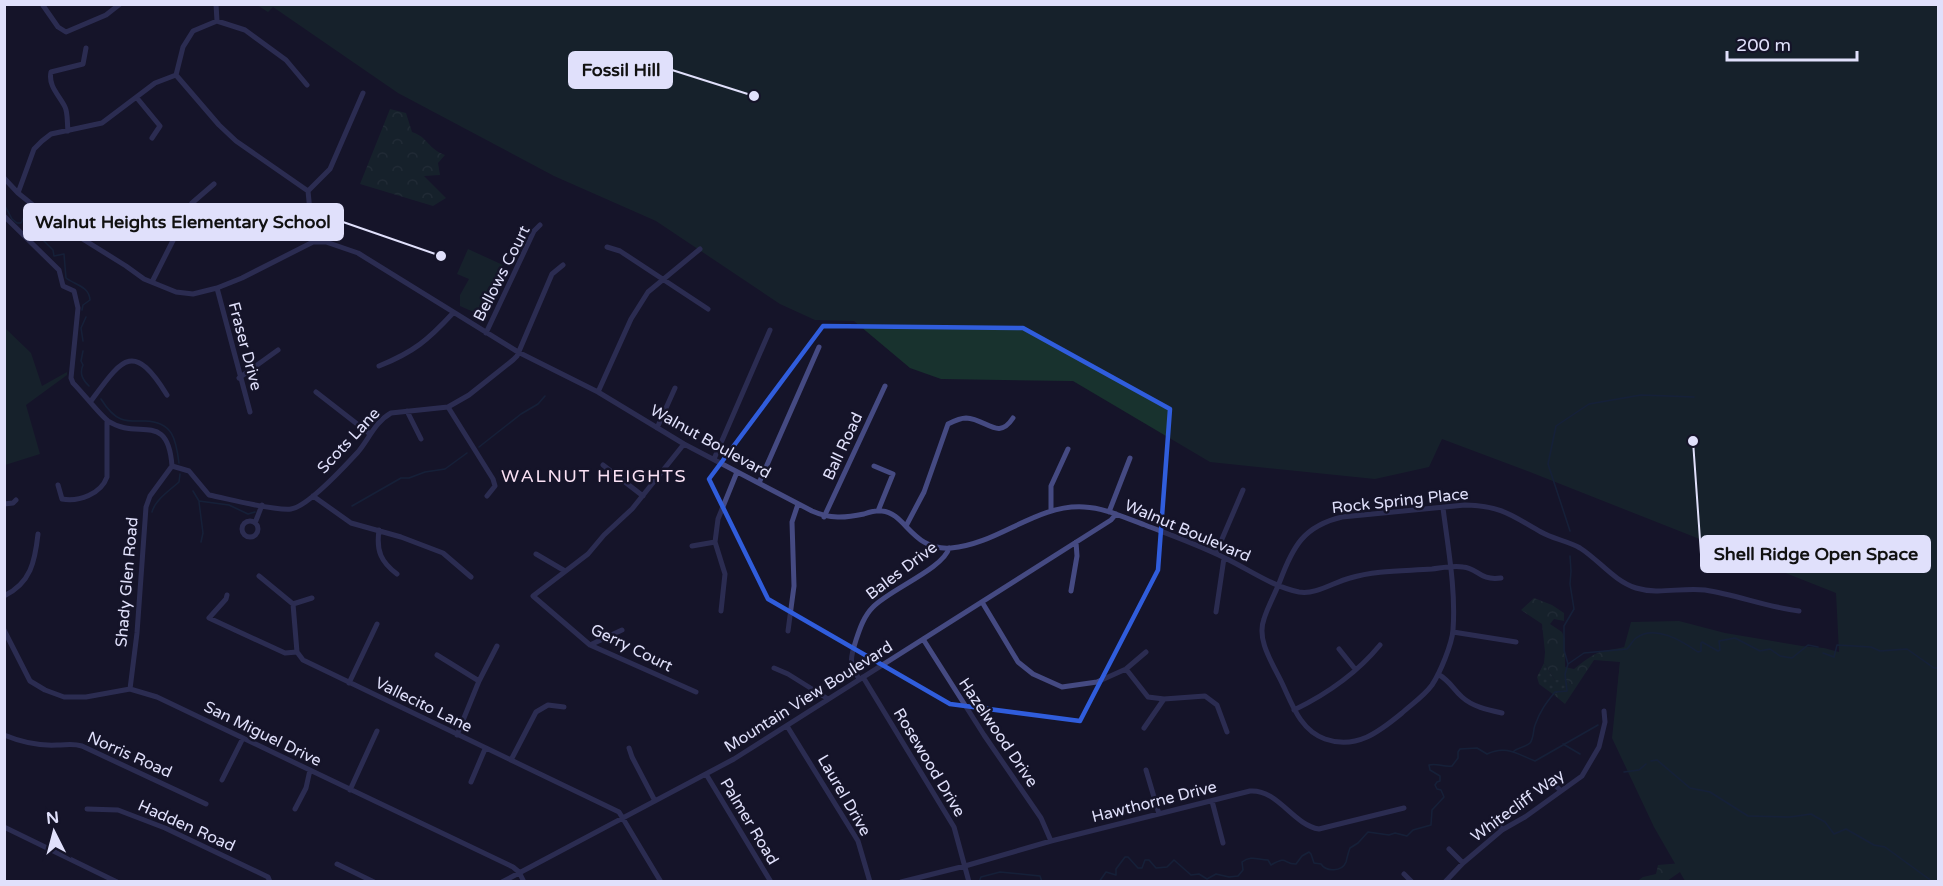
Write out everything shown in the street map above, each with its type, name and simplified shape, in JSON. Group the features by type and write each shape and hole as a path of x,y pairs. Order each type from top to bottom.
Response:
{"street":[{"path":"42,4 58,27 66,32 106,15 120,4"},
{"path":"216,4 217,21"},
{"path":"176,75 183,47 193,31 217,21 245,30 286,60 307,85"},
{"path":"68,131 66,108 56,94 50,76 51,72 83,64 86,48"},
{"path":"18,193 34,149 51,134 102,123 155,83 176,75"},
{"path":"4,178 18,193 49,218 144,279 176,292 193,294 217,288 313,242 308,191 236,141 219,125 176,75"},
{"path":"308,191 330,169 363,93"},
{"path":"137,98 160,126 152,138"},
{"path":"152,282 192,203 214,184"},
{"path":"4,216 59,270 63,286 74,291 78,308 71,378 73,383 107,420 119,426 153,430 164,435 169,444 172,466"},
{"name":"Bellows Court","path":"486,333 534,231 540,225"},
{"name":"Walnut Boulevard","path":"313,242 327,242 367,257 518,352 598,392 684,444 798,504 824,516 841,518 878,511"},
{"path":"607,247 620,251 708,309"},
{"path":"598,392 631,319 648,292 700,249"},
{"name":"Scots Lane","path":"172,466 189,471 209,495 291,509 298,507 314,496 360,449 385,417 391,413 447,407 469,395 513,360 552,274 563,265"},
{"name":"Fraser Drive","path":"217,288 239,378 250,412"},
{"path":"380,366 406,355 433,335 453,313"},
{"path":"714,459 770,330"},
{"path":"759,483 819,347"},
{"path":"239,378 278,350"},
{"path":"91,401 114,370 122,363 133,361 143,364 154,375 167,395"},
{"name":"Ball Road","path":"824,516 885,386"},
{"path":"657,428 675,388"},
{"path":"316,392 370,434"},
{"path":"447,407 493,479 495,486 488,496"},
{"path":"407,411 421,439"},
{"path":"906,526 924,492 948,424 959,418 967,418 1001,429 1007,427 1013,418"},
{"path":"58,485 62,499 74,499 96,492 105,483 107,477 107,420"},
{"path":"536,554 565,571 588,554 643,496 684,444"},
{"path":"1051,510 1051,486 1068,449"},
{"path":"1113,513 1130,458"},
{"path":"603,465 643,496"},
{"name":"Shady Glen Road","path":"130,689 137,633 146,507 150,496 172,466"},
{"path":"874,466 893,474 878,511 891,513 922,541 932,546 949,548"},
{"path":"721,611 725,574 715,542 718,519 737,472"},
{"path":"1216,554 1243,490"},
{"path":"314,496 351,523 379,530 443,553 471,577"},
{"path":"4,504 13,504 16,500"},
{"path":"788,632 794,586 792,522 798,504"},
{"path":"255,523 262,505"},
{"name":"Rock Spring Place","path":"1278,585 1286,563 1305,533 1326,521 1342,517 1482,505 1500,509 1543,533 1582,549 1625,583 1637,588 1655,591 1704,590 1799,611"},
{"name":"Walnut Boulevard","path":"949,548 1008,531 1051,510 1065,507 1088,507 1113,513 1216,554 1278,585 1301,592 1314,591 1366,574 1465,566 1491,580 1501,579"},
{"path":"1278,585 1263,620 1262,634 1265,646 1294,710 1302,722 1325,739 1342,742 1359,741 1376,734 1422,696 1438,674 1453,632 1450,568 1443,508"},
{"name":"Mountain View Boulevard","path":"502,882 706,774 788,726 1112,520 1113,513"},
{"path":"379,530 379,554 382,561 398,574"},
{"path":"4,596 16,590 27,576 35,561 38,534"},
{"path":"692,546 715,542"},
{"path":"1071,591 1077,556 1076,542"},
{"name":"Bales Drive","path":"861,678 850,659 866,616 880,601 941,561 949,552 949,548"},
{"path":"1216,612 1224,558"},
{"name":"Gerry Court","path":"565,571 534,596 590,645 696,692"},
{"path":"227,596 209,618 285,653 297,652 293,604 259,576"},
{"path":"293,604 312,598"},
{"path":"982,602 1018,663 1034,674 1062,687 1097,682 1126,669 1146,652"},
{"path":"349,683 377,624"},
{"name":"San Miguel Drive","path":"4,630 30,681 45,690 64,697 86,697 130,689 157,697 519,872"},
{"path":"590,645 622,630"},
{"path":"1453,632 1516,642"},
{"name":"Hazelwood Drive","path":"922,639 1041,818 1051,841"},
{"path":"1294,710 1334,688 1380,645"},
{"path":"457,735 479,681 497,646"},
{"path":"1339,649 1355,669"},
{"name":"Vallecito Lane","path":"297,652 303,660 619,812 623,818"},
{"path":"437,655 479,681"},
{"path":"774,668 828,699"},
{"path":"1126,669 1148,697 1164,699 1205,696 1217,705 1227,732"},
{"path":"1438,674 1450,681 1463,698 1482,708 1502,712"},
{"name":"Rosewood Drive","path":"861,678 954,827 969,882"},
{"path":"1144,728 1164,699"},
{"path":"511,760 536,712 548,705 564,707"},
{"name":"Whitecliff Way","path":"1445,882 1462,863 1502,830 1525,817 1582,776 1599,747 1605,722 1604,711"},
{"name":"Laurel Drive","path":"788,726 858,841 870,882"},
{"path":"350,790 377,731"},
{"name":"Norris Road","path":"4,735 37,744 58,746 72,743 82,746 206,804"},
{"path":"222,780 243,738"},
{"path":"629,748 655,801"},
{"path":"471,783 485,749"},
{"path":"295,809 306,788 310,770"},
{"path":"1146,770 1158,814"},
{"name":"Palmer Road","path":"706,774 771,882"},
{"path":"1552,782 1560,790"},
{"name":"Hawthorne Drive","path":"901,882 1051,841 1250,791 1261,791 1307,825 1319,829 1404,808"},
{"path":"1212,801 1223,843"},
{"name":"Hadden Road","path":"87,809 118,810 156,825 268,878 270,882"},
{"path":"623,818 661,882"},
{"path":"1494,818 1502,830"},
{"path":"4,827 117,881"},
{"path":"1449,849 1462,863"},
{"path":"337,864 374,882"},
{"path":"519,872 524,882"},
{"path":"1404,874 1412,882"}],"highlighted area":[{"path":"823,326 1023,328 1170,409 1158,570 1080,721 950,704 768,599 709,479"}],"green space":[{"path":"257,5 1938,5 1938,881 1685,881 1654,827 1612,738 1620,662 1631,622 1679,621 1725,633 1839,652 1836,593 1442,439 1429,467 1375,479 1210,462 1073,381 941,379 910,368 854,321 815,320 780,304 656,221 554,176 398,93 273,7 268,12"},
{"path":"390,109 406,113 412,132 445,155 438,163 440,175 424,176 446,198 433,206 360,184"},
{"path":"468,249 503,265 493,289 498,292 485,317 460,306 460,295 469,279 457,274"},
{"path":"4,327 31,353 42,386 67,372 67,375 26,405 40,454 5,465"},
{"path":"1534,598 1564,613 1564,621 1554,619 1550,624 1562,632 1565,639 1565,667 1574,669 1596,654 1638,642 1617,694 1620,662 1594,660 1565,704 1554,695 1571,683 1566,680 1555,680 1544,663 1542,624 1521,610"},
{"path":"1544,663 1555,680 1567,680 1571,684 1554,695 1539,684 1537,677"},
{"path":"1682,863 1680,872 1667,881 1636,882 1643,877 1656,874 1658,865"}],"waterway":[{"path":"4,204 12,219 17,223 21,223 24,217 29,218 29,226 53,250 54,256 64,254 66,278 84,289 89,295 90,300 83,305 82,310"},
{"path":"83,341 81,328 86,317"},
{"path":"83,351 82,374 89,386"},
{"path":"1570,531 1548,464 1556,426 1589,404 1641,395 1694,397"},
{"path":"479,447 521,414 538,404 545,396"},
{"path":"101,399 110,411 121,419 154,422 167,428 174,439 179,463"},
{"path":"352,506 401,478 445,469 467,453"},
{"path":"152,512 159,499 179,482 180,474"},
{"path":"193,491 199,501 229,505 248,514 255,512"},
{"path":"199,502 203,533 201,542"},
{"path":"1514,751 1530,743 1539,715 1555,692 1567,691 1565,674 1568,664 1564,650 1564,626 1574,609 1570,584 1570,556"},
{"path":"1568,664 1584,653 1627,649 1636,638 1651,633 1668,636 1698,652 1701,651 1702,642 1718,651 1720,650 1719,641 1735,638 1760,651 1770,649 1780,656 1792,658 1808,645 1818,647"},
{"path":"1823,653 1834,657 1837,645 1871,647 1880,651 1907,649 1934,668 1938,668"},
{"path":"1099,882 1106,872 1116,875 1116,869 1125,857 1128,857 1138,868 1142,868 1145,860 1149,860 1156,868 1167,867 1174,860 1191,875 1199,874 1207,879 1216,874 1229,877 1238,876 1243,870 1242,862 1248,859 1268,860 1271,865 1283,860 1296,864 1302,856 1309,852 1314,863 1321,864 1330,870 1338,869 1346,862 1350,848 1368,832 1407,836 1413,830 1431,825 1432,810 1444,797 1435,785 1440,781 1440,776 1430,770 1429,765 1452,766 1458,758 1460,749 1477,748 1487,754 1506,750 1535,761 1598,725"},
{"path":"1563,744 1580,754"},
{"path":"1651,761 1657,760 1690,788 1710,792 1748,816 1790,817 1811,814 1825,822 1834,834 1846,829 1874,845 1885,847 1933,882"},
{"path":"1624,772 1639,770 1646,764"},
{"path":"979,882 981,877 1000,872 1040,876 1042,882"}],"place":[{"name":"Fossil Hill","path":"754,96"},
{"name":"Walnut Heights Elementary School","path":"441,256"},
{"name":"Shell Ridge Open Space","path":"1693,441"}],"district":[{"name":"WALNUT HEIGHTS","path":"594,476"}]}
